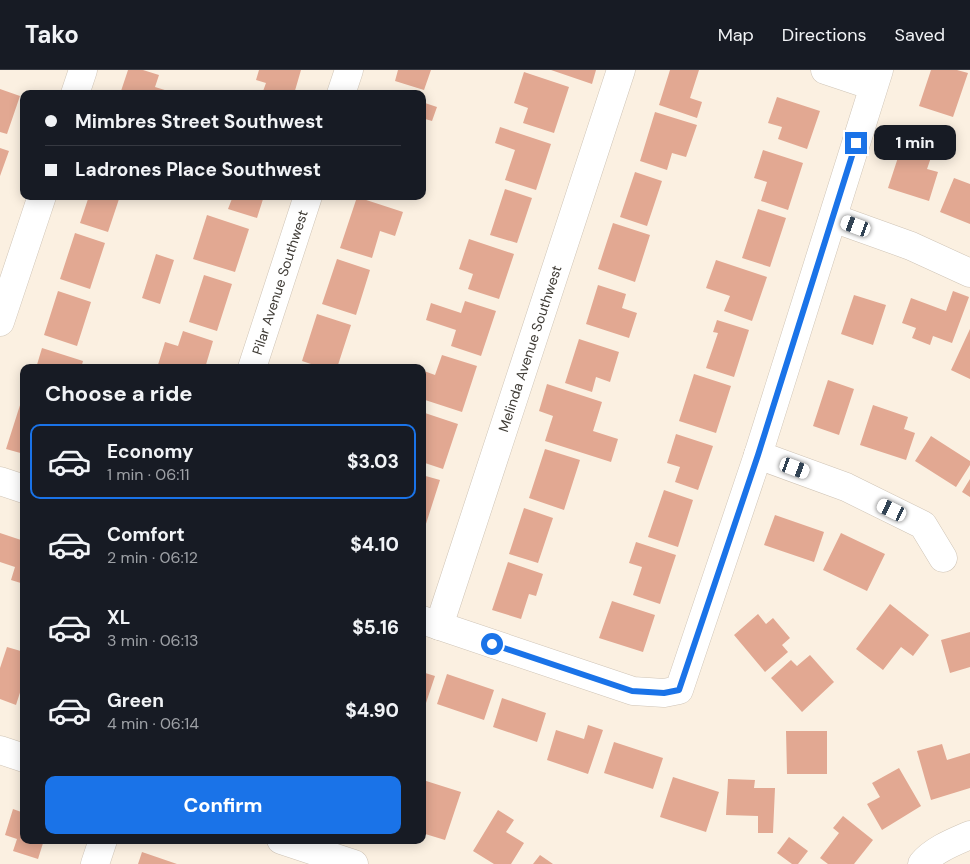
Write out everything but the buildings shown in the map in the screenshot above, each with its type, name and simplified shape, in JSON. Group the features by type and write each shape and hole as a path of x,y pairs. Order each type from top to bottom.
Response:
{"street":[{"path":"76,90 83,70"},
{"path":"342,90 349,70"},
{"name":"Melinda Avenue Southwest","path":"431,623 621,70"},
{"path":"431,623 632,691 664,693 679,690 758,455 876,78 824,70"},
{"path":"0,322 41,200"},
{"name":"Pilar Avenue Southwest","path":"253,364 307,200"},
{"path":"833,218 911,246 970,273"},
{"path":"758,455 846,487 923,525 943,558"},
{"path":"0,481 20,488"},
{"path":"0,750 20,757"},
{"path":"922,864 927,858 944,847 970,835"},
{"path":"95,864 102,844"},
{"path":"293,844 354,864"}],"route":[{"path":"492,644 632,691 664,693 679,690 758,455 856,143"}]}
